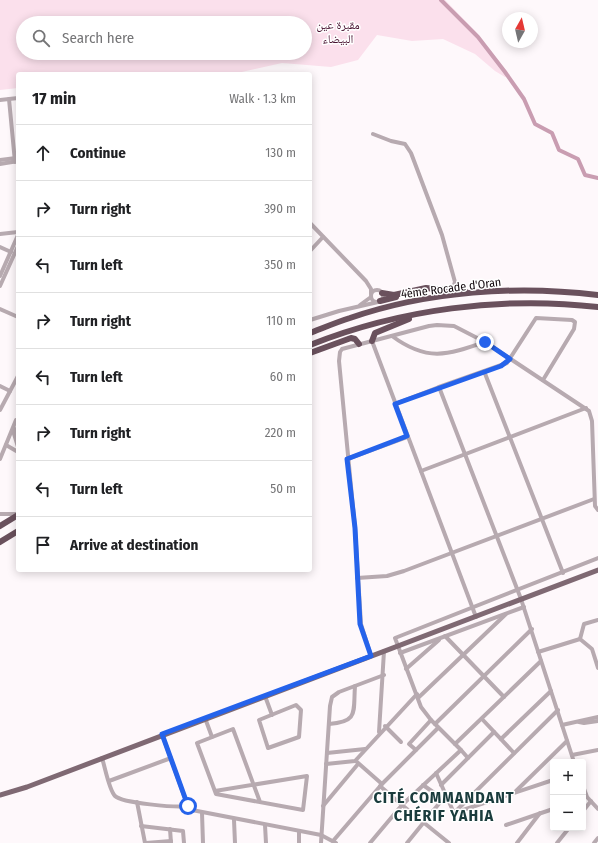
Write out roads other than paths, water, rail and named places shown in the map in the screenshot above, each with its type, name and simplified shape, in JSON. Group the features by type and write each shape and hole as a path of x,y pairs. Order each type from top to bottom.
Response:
{"highway":[{"path":"380,291 394,295 426,288 481,293"},
{"name":"4ème Rocade d'Oran","path":"312,332 350,318 397,305 436,298 481,293 539,291 598,295"},
{"path":"379,301 412,292 417,294 415,298 397,305"},
{"name":"4ème Rocade d'Oran","path":"312,345 383,322 424,313 464,307 551,304 598,307"},
{"path":"372,341 374,334 379,331 424,313"},
{"path":"312,352 351,338 355,339 359,344"},
{"path":"0,526 16,516"},
{"path":"0,542 16,532"}],"main road":[{"path":"0,795 27,787 162,734 598,570"}],"street":[{"path":"0,100 16,98"},
{"path":"9,99 16,160"},
{"path":"373,134 405,144 411,153 442,235 455,282 452,291"},
{"path":"0,160 16,160"},
{"path":"0,164 16,160"},
{"path":"312,225 366,281 380,291 383,296 379,301 312,319"},
{"path":"0,234 16,234"},
{"path":"312,248 324,237"},
{"path":"0,276 16,239"},
{"path":"0,247 11,252"},
{"path":"0,286 16,250"},
{"path":"366,281 371,289 371,296 374,301 379,301"},
{"path":"360,305 371,296 374,291 380,291"},
{"path":"0,309 16,316"},
{"path":"395,404 501,366 510,359 536,318 572,320 575,325 574,329 543,380"},
{"path":"371,656 360,624 355,528 347,459 339,356 342,349 429,326 447,325 462,329 485,342 586,408 592,421 594,498 595,506 598,510"},
{"path":"392,336 412,349 444,355 485,342"},
{"path":"372,341 476,617"},
{"path":"484,371 563,573"},
{"path":"0,410 16,380"},
{"path":"0,386 10,391"},
{"path":"439,387 518,589 573,759"},
{"path":"421,471 586,408"},
{"path":"0,459 16,420"},
{"path":"16,423 14,434 16,440"},
{"path":"347,459 407,436"},
{"path":"6,445 16,451"},
{"path":"357,578 396,574 594,498"},
{"path":"0,514 16,515"},
{"path":"468,758 438,728 421,707 395,638 398,635 563,573 598,558"},
{"path":"400,653 524,607"},
{"path":"323,807 379,732 508,613"},
{"path":"580,639 584,624 598,620"},
{"path":"416,750 409,744 484,676 532,629"},
{"path":"446,636 504,697"},
{"path":"406,669 441,638"},
{"path":"538,652 580,639"},
{"path":"580,639 592,649 598,668"},
{"path":"592,649 598,647"},
{"path":"379,732 384,675 384,651"},
{"path":"455,744 541,661"},
{"path":"321,843 332,697 339,692 384,675"},
{"path":"329,724 345,723 350,719 353,713 355,686"},
{"path":"501,739 551,691"},
{"path":"265,696 272,715"},
{"path":"296,705 301,710 299,737 268,748 259,720 272,715 296,705"},
{"path":"454,813 558,710"},
{"path":"562,725 598,716"},
{"path":"205,718 212,737"},
{"path":"482,718 514,753"},
{"path":"577,721 584,723 598,721"},
{"path":"385,726 402,742"},
{"path":"162,734 188,806 192,810 234,820 321,835 334,842 381,785 438,728"},
{"path":"215,791 253,784 307,776 303,810 216,794 197,743 233,729 253,784 260,802"},
{"path":"441,785 494,732"},
{"path":"514,793 567,741"},
{"path":"327,753 365,749"},
{"path":"370,843 402,805 461,750"},
{"path":"572,755 598,750"},
{"path":"102,758 112,792 116,798 174,807 188,806"},
{"path":"109,781 171,758"},
{"path":"326,764 357,762 402,805 446,842"},
{"path":"436,773 444,797 454,813"},
{"path":"454,813 550,781"},
{"path":"422,785 444,797"},
{"path":"407,843 444,797"},
{"path":"586,798 598,809"},
{"path":"586,807 591,801"},
{"path":"137,802 145,843 171,842 170,829"},
{"path":"506,825 550,810"},
{"path":"202,813 203,843"},
{"path":"517,843 541,813"},
{"path":"234,820 235,843"},
{"path":"265,825 266,843"},
{"path":"141,826 183,831 184,843"},
{"path":"299,831 299,843"},
{"path":"557,843 567,831"},
{"path":"594,843 598,838"}],"waterway":[{"path":"441,0 478,37 505,72 524,99 535,124 552,133 559,150 578,159 585,175 598,178"}],"district":[{"name":"CITÉ COMMANDANT CHÉRIF YAHIA","path":"444,806"}],"park label":[{"name":"مقبرة عين البيضاء","path":"338,32"}]}
